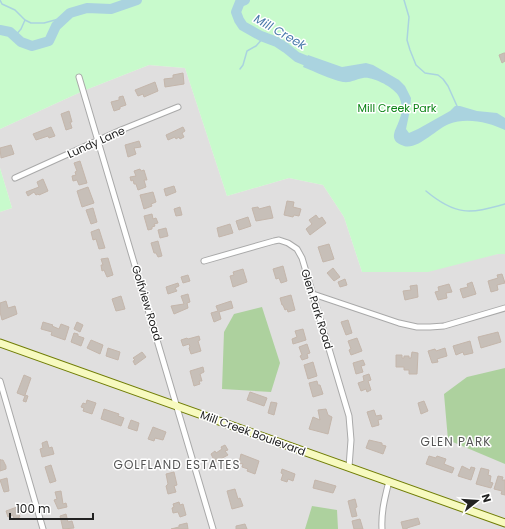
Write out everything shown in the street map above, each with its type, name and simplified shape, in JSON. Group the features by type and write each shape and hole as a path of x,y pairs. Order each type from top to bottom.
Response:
{"street":[{"name":"Golfview Road","path":"79,77 213,529"},
{"name":"Lundy Lane","path":"15,178 178,107"},
{"name":"Glen Park Road","path":"204,261 274,241 284,241 293,246 299,252 349,416 351,440 349,467"},
{"path":"313,294 399,324 430,328 444,326 505,308"},
{"name":"Mill Creek Boulevard","path":"0,342 505,523"},
{"path":"0,381 43,529"},
{"path":"382,529 382,509 389,481"}],"shaded area":[{"path":"149,65 185,68 227,196 289,178 323,185 344,217 362,272 505,254 505,529 0,529 0,212 12,208 0,168 0,129 83,91"}],"green space":[{"name":"Mill Creek Park","path":"0,0 505,0 505,254 498,254 428,272 362,272 344,217 323,185 289,178 227,196 185,68 149,65 83,91 0,129"},
{"path":"0,168 12,208 0,212"},
{"path":"262,307 280,363 271,392 222,389 224,332 234,314"},
{"path":"505,368 505,464 448,440 444,394 467,377"},
{"path":"312,506 337,510 338,529 305,529"}],"water":[{"path":"308,55 342,67 366,63 373,65 399,80 405,86 411,98 406,129 409,133 450,111 455,106 477,111 497,113 505,118 505,130 477,121 456,122 449,124 415,145 404,146 395,141 394,137 402,109 398,95 392,89 382,83 367,78 343,82 303,67"}],"building":[{"path":"504,53 505,61 502,63 499,55"},
{"path":"183,73 184,84 165,87 164,79 173,78 173,75"},
{"path":"155,82 158,91 144,97 143,94 138,96 135,90"},
{"path":"123,96 126,105 114,111 111,102 119,100 119,97"},
{"path":"69,111 72,128 66,130 61,114"},
{"path":"51,127 55,136 49,138 48,136 36,140 33,134"},
{"path":"183,127 185,131 182,133 184,137 180,139 179,137 176,139 175,137 168,140 166,135"},
{"path":"139,141 141,147 134,148 136,154 128,157 125,145"},
{"path":"11,145 14,154 1,158 0,148"},
{"path":"80,161 87,183 79,185 77,180 73,181 72,176 76,175 75,172 77,171 74,163"},
{"path":"140,169 141,171 144,170 147,180 144,180 146,187 138,190 136,184 134,184 133,180 131,181 130,177 136,176 134,171"},
{"path":"43,179 48,191 39,195 36,195 34,192 28,196 26,192 39,187 37,182"},
{"path":"174,186 176,192 166,196 164,189"},
{"path":"88,187 94,203 82,207 77,191"},
{"path":"153,192 156,202 151,204 152,206 144,209 140,195"},
{"path":"287,201 294,202 293,207 301,209 299,216 294,215 293,217 284,215"},
{"path":"270,206 273,218 256,221 252,208 258,207 259,209"},
{"path":"180,207 182,215 176,216 174,209"},
{"path":"93,208 97,222 91,224 86,210"},
{"path":"152,214 153,219 156,218 158,223 154,224 155,226 152,227 152,229 148,230 144,216"},
{"path":"316,215 319,219 322,217 326,223 310,235 306,229 312,224 309,220"},
{"path":"248,217 251,226 239,230 236,221"},
{"path":"230,224 233,233 219,237 217,228"},
{"path":"166,228 168,236 160,238 158,230"},
{"path":"99,229 105,248 99,249 96,239 93,240 91,232"},
{"path":"158,241 162,256 158,257 156,253 154,253 151,243"},
{"path":"329,244 334,259 323,262 318,247"},
{"path":"108,258 113,275 107,277 104,270 102,271 101,265 103,265 101,259"},
{"path":"283,266 287,281 281,283 279,278 276,279 273,269"},
{"path":"333,268 340,277 334,281 327,273"},
{"path":"243,269 247,282 233,287 230,276 234,275 233,272"},
{"path":"502,274 505,283 497,285 498,290 491,292 488,281 498,278 497,275"},
{"path":"188,275 190,281 183,283 181,277"},
{"path":"345,279 347,285 340,287 338,282"},
{"path":"472,282 476,294 463,298 460,289 468,287 467,284"},
{"path":"178,283 179,286 175,288 177,291 168,294 166,287"},
{"path":"449,284 452,292 446,293 447,298 438,300 435,292 439,291 438,287"},
{"path":"417,285 418,297 405,300 403,291 411,290 410,286"},
{"path":"188,294 190,302 187,303 188,308 174,314 171,306 184,304 181,296"},
{"path":"291,295 295,310 288,312 282,305 280,298"},
{"path":"121,296 125,309 116,311 112,299"},
{"path":"6,301 8,308 15,306 17,314 2,320 0,303"},
{"path":"231,301 233,308 219,312 221,319 214,322 211,313 218,311 216,306"},
{"path":"348,320 352,333 346,335 341,322"},
{"path":"43,322 53,325 52,326 59,329 61,324 69,327 65,340 51,335 52,332 41,329"},
{"path":"77,322 83,325 80,332 74,329"},
{"path":"303,329 306,340 293,344 292,339 297,337 295,331"},
{"path":"498,332 501,342 481,348 478,337"},
{"path":"74,333 84,338 81,346 71,342"},
{"path":"199,336 200,340 198,341 201,351 191,354 189,344 183,346 181,340"},
{"path":"357,338 362,351 351,355 349,350 351,349 348,341"},
{"path":"91,340 103,345 100,354 87,348"},
{"path":"470,341 473,353 464,355 463,352 456,355 453,346"},
{"path":"307,344 310,353 307,354 308,358 302,360 299,347"},
{"path":"108,348 120,352 118,360 106,356"},
{"path":"445,348 447,356 437,359 438,362 432,363 428,351 435,349 436,351"},
{"path":"142,352 146,357 135,365 133,361 135,360 133,358"},
{"path":"412,352 418,353 417,374 409,374 409,370 404,370 404,367 396,367 396,355 402,355 402,358 404,358 404,356 409,356 409,358 411,358"},
{"path":"363,360 365,365 361,366 363,372 356,374 353,363"},
{"path":"313,362 317,376 308,379 304,365"},
{"path":"203,367 204,372 200,374 202,381 199,381 200,384 194,386 190,371"},
{"path":"369,374 371,380 368,381 371,390 367,392 366,389 361,391 358,383 364,381 363,376"},
{"path":"24,375 31,378 25,395 28,396 26,402 23,401 25,396 17,393"},
{"path":"317,381 323,394 313,397 309,383"},
{"path":"250,392 267,398 264,406 247,400"},
{"path":"87,400 96,403 92,414 83,411 84,408 81,407 83,403 86,404"},
{"path":"424,401 428,411 421,414 418,403"},
{"path":"271,402 277,403 274,415 268,413"},
{"path":"104,409 119,414 118,416 124,418 121,426 101,419"},
{"path":"326,409 328,415 332,417 328,434 309,429 313,417 320,420 318,410"},
{"path":"374,410 376,416 381,415 382,419 378,420 379,425 372,427 367,412"},
{"path":"131,420 139,423 137,431 128,428"},
{"path":"153,427 166,432 163,440 155,438 154,441 148,439"},
{"path":"369,440 382,443 382,445 386,446 383,454 366,448"},
{"path":"47,441 49,448 52,447 54,454 42,457 40,449 43,448 42,443"},
{"path":"225,445 228,450 225,451 228,455 215,462 211,454 215,451 216,453"},
{"path":"241,454 259,461 255,474 247,471 248,469 242,467 243,464 239,463"},
{"path":"429,456 436,458 437,456 446,459 444,464 454,468 452,473 426,464"},
{"path":"0,460 3,460 6,469 0,471"},
{"path":"51,465 56,481 50,483 45,467"},
{"path":"462,466 470,470 471,467 475,468 471,480 458,476"},
{"path":"481,468 489,470 488,475 491,476 490,482 493,483 491,488 476,484"},
{"path":"282,469 295,474 293,481 288,479 287,482 281,480 283,474 281,473"},
{"path":"174,472 177,485 174,486 176,492 168,494 166,474"},
{"path":"498,476 503,477 502,480 505,480 505,495 501,494 502,491 494,489"},
{"path":"7,478 9,491 4,492 0,480"},
{"path":"315,480 336,486 333,493 313,488"},
{"path":"235,489 238,499 240,498 243,506 232,509 227,491"},
{"path":"61,491 63,504 66,503 67,507 58,509 54,500 57,499 55,492"},
{"path":"355,499 357,516 352,517 348,501"},
{"path":"179,502 180,505 183,504 186,515 180,517 178,512 173,513 172,508 174,507 173,504"},
{"path":"17,507 18,509 20,508 22,513 19,514 20,517 14,519 13,515 8,517 6,511"},
{"path":"66,514 68,522 72,521 74,528 63,529 60,516"},
{"path":"418,518 420,524 403,529 401,522"},
{"path":"360,519 363,529 354,529 352,521"},
{"path":"187,523 188,529 171,529 179,527 179,525"},
{"path":"245,524 247,529 236,529 236,526"}],"waterway":[{"path":"0,0 2,4 15,10 25,20 31,23 44,23 66,17"},
{"name":"Mill Creek","path":"0,30 10,32 21,42 32,46 49,41 56,26 70,13 87,8 111,9 137,0"},
{"name":"Mill Creek","path":"245,0 240,2 236,12 243,26 261,36 277,42 297,57 319,66"},
{"path":"404,0 409,17 407,40 416,65 425,73 438,75 443,79 448,86 457,106"},
{"path":"15,36 21,29 25,20"},
{"path":"240,69 243,65 247,51 256,46 264,37"},
{"path":"426,191 446,205 464,211 482,210 505,204"}],"district":[{"name":"GLEN PARK","path":"456,442"},
{"name":"GOLFLAND ESTATES","path":"177,465"}]}
